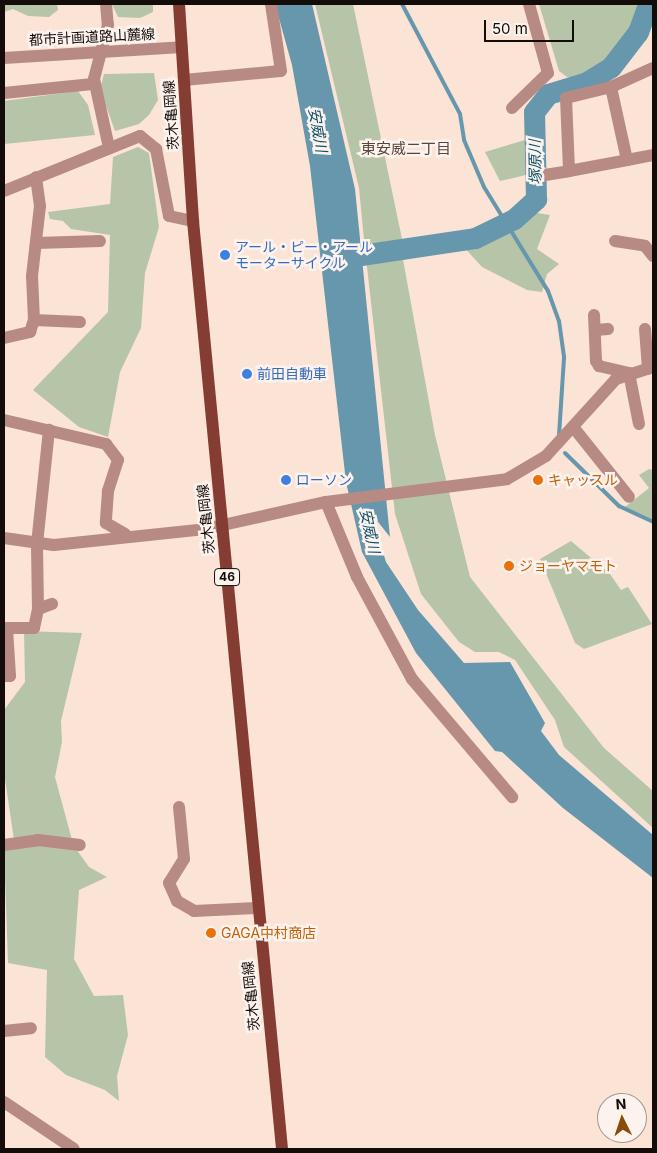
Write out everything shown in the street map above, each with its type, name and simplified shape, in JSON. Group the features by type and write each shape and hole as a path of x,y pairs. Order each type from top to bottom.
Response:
{"main road":[{"name":"茨木亀岡線","path":"179,4 193,221 282,1149"}],"street":[{"path":"106,4 108,25 93,81 109,148"},
{"path":"184,80 280,71 271,4"},
{"path":"512,108 548,73 529,4"},
{"name":"都市計画道路山麓線","path":"4,58 182,47"},
{"path":"568,171 566,98 611,87 653,68"},
{"path":"4,93 93,81"},
{"path":"611,87 627,160"},
{"path":"4,191 135,136 151,142 169,216 193,221"},
{"path":"545,174 653,155"},
{"path":"4,338 30,332 34,320 32,276 40,206 36,177"},
{"path":"615,241 645,246 653,256"},
{"path":"37,242 100,242"},
{"path":"594,315 597,364 629,373"},
{"path":"34,320 80,322"},
{"path":"595,330 608,329"},
{"path":"4,538 37,544 222,526 326,502 517,476 546,456 574,428 604,390 629,373 651,368 646,329"},
{"path":"629,373 638,424"},
{"path":"4,420 106,444 118,460 108,491 106,523 125,534"},
{"path":"574,428 602,474 630,497"},
{"path":"4,676 10,676 7,628 34,628 38,609 37,544 49,430"},
{"path":"326,502 377,618 412,679 512,797"},
{"path":"38,609 52,604"},
{"path":"179,807 184,859 169,883 177,901 194,911 258,908"},
{"path":"4,845 38,840 80,845"},
{"path":"4,1031 31,1028"},
{"path":"4,1102 74,1149"}],"green space":[{"path":"4,4 57,4 58,10 49,17 28,16 13,9 4,12"},
{"path":"112,4 153,4 153,12 140,18 118,17"},
{"path":"315,4 353,4 402,239 413,246 365,250 359,188"},
{"path":"539,4 653,4 653,15 604,68 583,77 567,77 559,71"},
{"path":"154,73 158,100 149,115 139,124 115,131 100,89 104,74"},
{"path":"78,91 88,105 95,135 4,144 4,101"},
{"path":"525,140 530,174 500,181 485,152"},
{"path":"138,147 149,153 159,227 145,273 141,328 120,372 108,437 79,427 33,390 108,312 110,235 71,229 63,221 50,219 48,212 110,204 113,157"},
{"path":"531,212 550,215 537,249 559,264 547,274 542,292 527,290 482,267 462,245 514,224"},
{"path":"402,254 435,435 470,577 604,748 653,791 653,828 564,747 555,720 515,660 499,652 475,652 459,642 421,594 395,514 366,258"},
{"path":"649,469 653,470 653,520 625,507 649,488 639,475"},
{"path":"571,541 610,574 621,590 628,587 652,624 584,649 575,643 540,559"},
{"path":"24,631 82,633 61,721 62,742 55,777 72,840 14,840 4,772 4,710 25,682"},
{"path":"14,845 74,846 89,867 107,877 79,890 74,959 94,996 123,995 128,1035 117,1076 119,1101 105,1090 66,1075 45,1057 47,970 8,963 4,848"}],"water":[{"name":"安威川","path":"275,4 312,4 355,189 390,537 371,513 386,562 418,610 464,663 510,662 545,723 541,731 559,755 653,835 653,878 563,808 502,752 495,751 416,653 362,552 346,482 310,166 292,65"}],"waterway":[{"path":"402,4 460,114 464,140 484,187 548,291 559,321 564,358 559,436"},
{"name":"塚原川","path":"341,258 475,238 514,219 536,199 534,112 548,94 587,82 611,67 638,32 648,4"},
{"path":"565,453 619,506 653,522"}],"place":[{"name":"アール・ピー・アール モーターサイクル","path":"225,255"},
{"name":"前田自動車","path":"247,374"},
{"name":"ローソン","path":"286,480"},
{"name":"キャッスル","path":"538,480"},
{"name":"ジョーヤマモト","path":"509,566"},
{"name":"GAGA中村商店","path":"211,933"}],"district":[{"name":"東安威二丁目","path":"406,149"}]}
